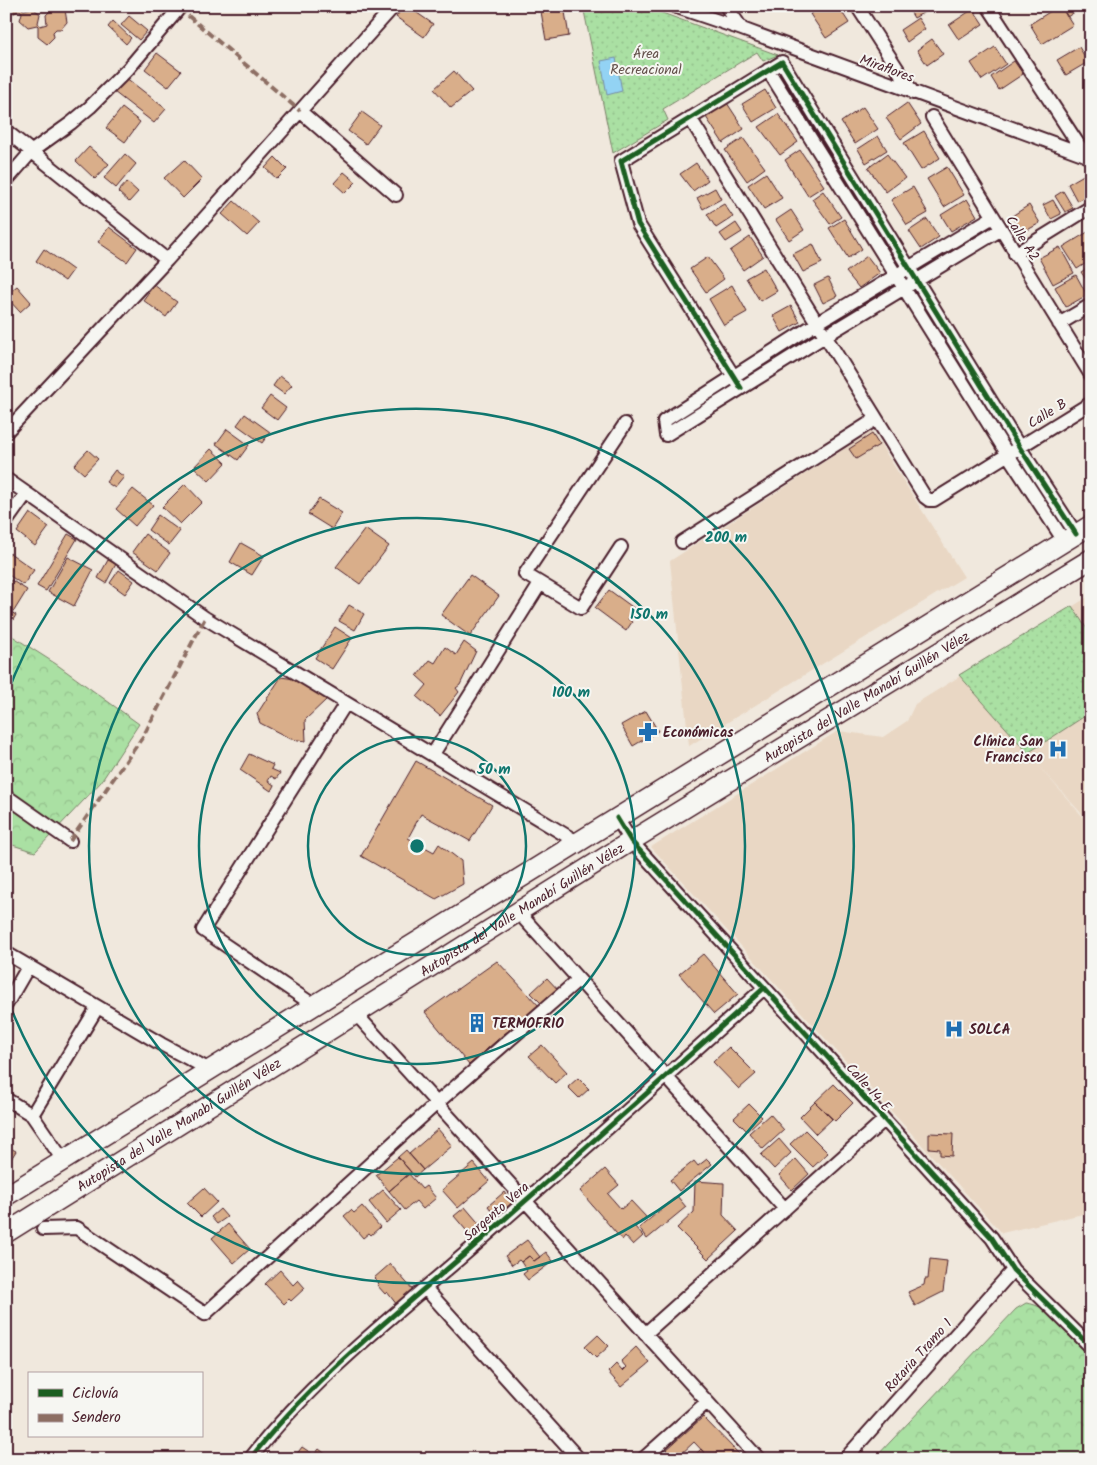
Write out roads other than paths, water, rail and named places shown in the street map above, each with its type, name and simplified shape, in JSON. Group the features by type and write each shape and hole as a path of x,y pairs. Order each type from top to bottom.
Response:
{"main road":[{"name":"Autopista del Valle Manabí Guillén Vélez","path":"6,1196 1077,533"},
{"name":"Autopista del Valle Manabí Guillén Vélez","path":"6,1233 631,841 1091,560"},
{"path":"912,635 932,657"}],"street":[{"path":"6,181 32,151 71,123 128,69 181,6"},
{"path":"6,432 166,260 394,6"},
{"name":"Miraflores","path":"674,6 1088,156"},
{"path":"707,18 726,6 742,30"},
{"path":"857,6 913,94"},
{"path":"988,6 1088,156"},
{"path":"741,388 638,224 621,160 782,62 1020,448 1077,533"},
{"path":"768,70 1008,455 1077,533"},
{"path":"300,111 396,196"},
{"name":"Calle A2","path":"932,117 1091,376"},
{"path":"682,542 876,419 690,118"},
{"path":"6,131 166,260"},
{"path":"1016,254 1091,207"},
{"path":"993,217 817,324 664,421 666,435 1000,230"},
{"path":"1059,324 1091,305"},
{"name":"Calle B","path":"876,419 924,497 934,500 1091,403"},
{"path":"622,547 581,608 525,574 625,424"},
{"path":"6,479 205,618 577,842"},
{"path":"6,522 26,494"},
{"path":"433,754 540,584"},
{"path":"315,1006 203,930 346,702"},
{"path":"6,796 70,840"},
{"name":"Calle 14 E","path":"617,818 631,841 992,1238 1013,1270 1091,1347"},
{"path":"518,912 785,1209"},
{"path":"6,953 97,1008 210,1070"},
{"path":"6,1005 28,967"},
{"path":"43,1229 77,1228 205,1314 437,1103 578,980"},
{"name":"Sargento Vera","path":"252,1458 323,1380 764,988"},
{"path":"32,1115 97,1008"},
{"path":"356,1014 760,1459"},
{"path":"6,1099 32,1115 63,1160"},
{"path":"645,1334 884,1120"},
{"name":"Rotaria Tramo 1","path":"845,1459 1013,1270"},
{"path":"425,1288 579,1459"},
{"path":"643,1459 707,1402"}],"water":[{"path":"616,58 622,91 607,95 601,61"}],"place":[{"name":"Económicas","path":"648,732"},
{"name":"Clínica San Francisco","path":"1058,749"},
{"name":"TERMOFRIO","path":"477,1023"},
{"name":"SOLCA","path":"954,1029"}],"park label":[{"name":"Área Recreacional","path":"646,62"}]}
